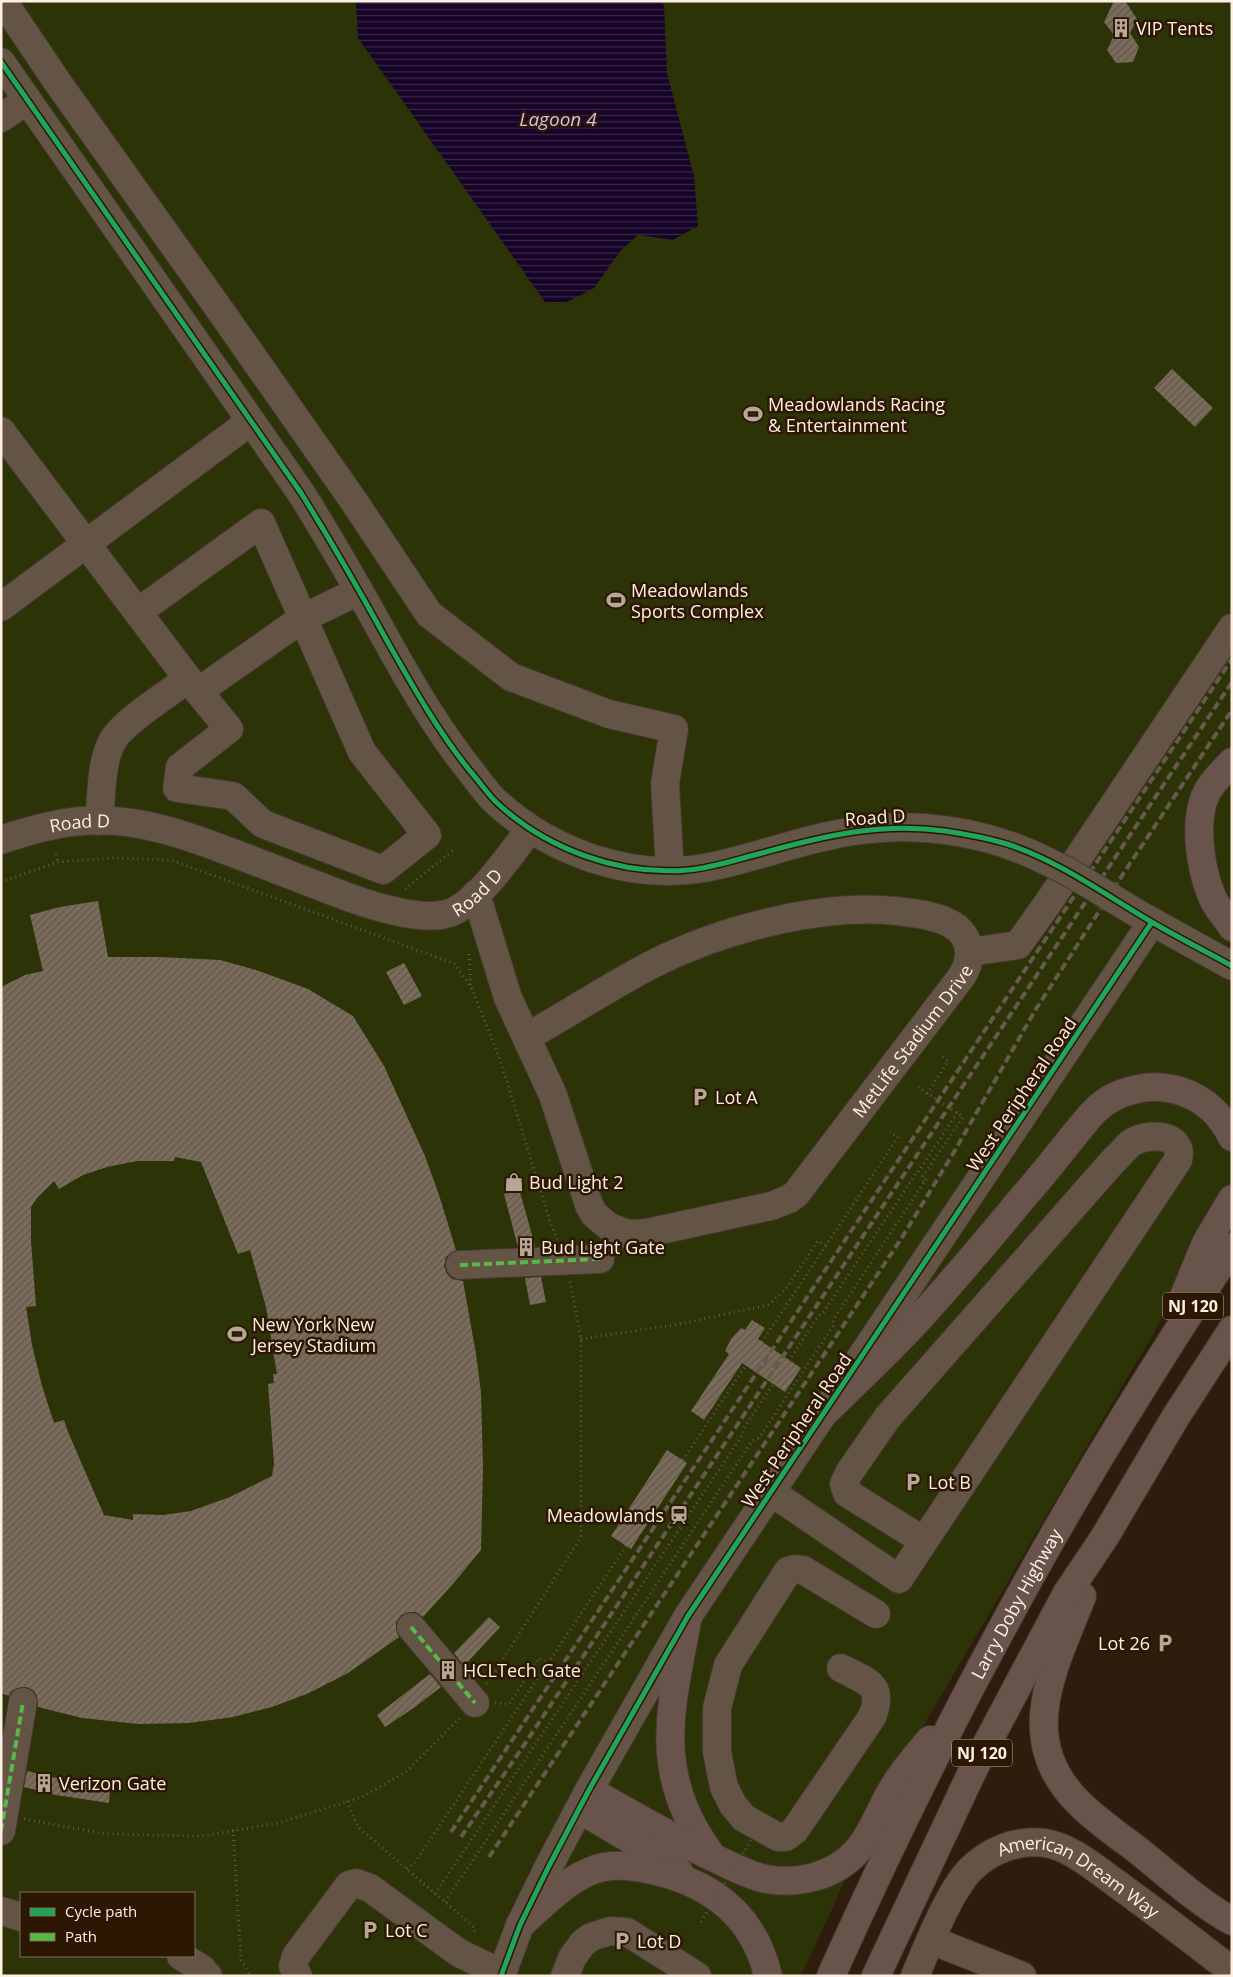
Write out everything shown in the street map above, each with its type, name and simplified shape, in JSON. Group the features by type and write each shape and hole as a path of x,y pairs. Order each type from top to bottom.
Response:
{"highway":[{"path":"1232,762 1206,792 1200,817 1200,843 1202,867 1211,896 1232,927"},
{"path":"823,1414 914,1324 1034,1185 1094,1112 1107,1101 1123,1093 1147,1088 1174,1090 1200,1099 1211,1107 1232,1136"},
{"path":"1155,1364 1206,1243 1232,1199"},
{"name":"Larry Doby Highway","path":"831,1976 913,1799 1037,1564 1155,1364 1232,1247"},
{"name":"NJ 120","path":"876,1976 932,1855 1004,1710 1067,1593 1104,1538 1175,1418 1232,1330"},
{"path":"1104,1538 1046,1692 1043,1717 1045,1740 1050,1761 1062,1783 1087,1810 1207,1904 1232,1920"},
{"path":"688,1616 670,1713 669,1751 673,1777 681,1804 694,1831 712,1856"},
{"path":"584,1800 754,1876 794,1880 819,1876 840,1865 857,1850 869,1833 893,1787 973,1683"},
{"path":"584,1800 692,1882 716,1895 741,1920 760,1951 768,1976"},
{"path":"520,1925 576,1878 598,1868 613,1866 644,1868 692,1882"}],"street":[{"path":"3,1 56,80 347,492 429,614 511,677 609,714 674,729 665,784 670,871"},
{"path":"1,62 301,493 418,696 446,740 495,801 530,829"},
{"path":"1,118 27,100"},
{"path":"1,607 251,421"},
{"path":"1,431 138,612 229,729 180,767 177,788 233,796 263,824 383,870 427,835 362,752 261,523 138,612"},
{"path":"99,821 106,765 112,741 122,728 303,618 359,591"},
{"path":"970,952 1018,945 1059,887 1232,628"},
{"name":"Road D","path":"2,837 66,823 99,821 164,830 200,840 352,899 401,912 433,916 446,915 460,908 476,894 530,829 574,852 597,860 637,868 670,871 707,867 856,830 921,828 965,834 1007,844 1038,857 1067,871 1232,966"},
{"name":"MetLife Stadium Drive","path":"476,894 508,998 553,1095 589,1205 601,1221 618,1232 628,1234 647,1233 771,1206 796,1194 962,976 967,969 970,952 968,943 958,929 929,916 864,909 824,912 797,917 718,937 685,949 622,980 527,1037"},
{"path":"1146,918 1232,983"},
{"name":"West Peripheral Road","path":"501,1974 520,1925 584,1800 688,1616 823,1414 1146,918"},
{"path":"771,1492 899,1578 924,1541 1178,1160 1180,1152 1177,1144 1170,1139 1146,1137 1132,1142 1114,1160 887,1418 849,1473 844,1484 848,1493 924,1541"},
{"path":"460,1265 600,1259"},
{"path":"841,1668 872,1686 877,1694 877,1704 872,1717 795,1830 786,1837 778,1838 744,1818 733,1805 724,1787 717,1752 717,1708 728,1665 788,1571 795,1569 803,1570 876,1614"},
{"path":"411,1627 475,1703"},
{"path":"1,1831 23,1702"},
{"name":"American Dream Way","path":"915,1976 955,1890 970,1870 988,1856 1011,1846 1030,1842 1046,1843 1064,1850 1098,1870 1165,1918 1228,1969"},
{"path":"298,1976 293,1966 296,1956 349,1885 356,1883 370,1888 459,1952 501,1974"},
{"path":"1,1911 20,1917"},
{"path":"565,1976 572,1958 583,1943 591,1937 610,1931 627,1932 697,1976"},
{"path":"931,1940 1022,1976"},
{"path":"183,1957 202,1969 208,1976"}],"path":[{"path":"405,890 456,848"},
{"path":"56,854 58,862"},
{"path":"1,882 58,862 113,858 171,860 455,964 472,989 501,1062 550,1222"},
{"path":"469,954 472,989"},
{"path":"927,1094 948,1061 941,1056"},
{"path":"752,1441 759,1438 833,1326 833,1320 926,1180 923,1176 963,1117 918,1087"},
{"path":"789,1361 818,1316 824,1313 957,1113"},
{"path":"762,1342 898,1138 890,1132"},
{"path":"581,1339 680,1324 768,1305 785,1290 818,1241 826,1246"},
{"path":"824,1313 824,1319"},
{"path":"828,1322 833,1320"},
{"path":"683,1460 746,1365"},
{"path":"435,1894 743,1434 744,1428 774,1383"},
{"path":"743,1434 749,1432"},
{"path":"446,1902 752,1441 754,1435"},
{"path":"407,1869 414,1864 626,1546"},
{"path":"475,1703 509,1704 539,1658 547,1663"},
{"path":"348,1801 358,1826 474,1927 476,1941"},
{"path":"233,1830 241,1960 251,1976"},
{"path":"701,1922 752,1839"}],"green space":[{"name":"Meadowlands Sports Complex","path":"1,1 1232,1 1232,1199 890,1783 801,1976 1,1976"}],"water":[{"name":"Lagoon 4","path":"356,1 661,1 664,6 667,73 694,176 698,226 673,240 638,235 621,250 594,288 567,302 545,302 358,38"}],"building":[{"name":"VIP Tents","path":"1114,1 1125,1 1137,19 1130,33 1139,47 1133,62 1116,63 1107,50 1114,35 1104,22"},
{"path":"1172,369 1213,408 1195,427 1154,388"},
{"name":"New York New Jersey Stadium","path":"98,901 108,957 220,960 256,970 308,989 353,1016 384,1066 425,1156 456,1250 446,1257 444,1266 447,1274 452,1279 463,1281 481,1393 483,1467 481,1550 423,1617 416,1612 401,1615 396,1622 399,1637 348,1673 309,1693 272,1707 233,1717 189,1723 138,1724 82,1718 38,1707 37,1696 33,1690 26,1687 17,1688 9,1696 1,1693 1,987 25,975 43,971 30,915 60,907","holes":["175,1157 201,1162 238,1254 250,1250 266,1307 277,1374 273,1374 274,1383 268,1384 274,1463 272,1476 230,1497 191,1511 163,1515 133,1514 133,1520 104,1515 64,1420 54,1423 42,1386 32,1345 26,1307 36,1306 31,1242 31,1207 54,1181 59,1189 83,1175 107,1167 137,1161 174,1161"]},
{"path":"404,963 422,996 404,1005 386,972"},
{"path":"519,1189 535,1246 518,1247 504,1194"},
{"path":"541,1277 546,1302 530,1305 525,1278"},
{"path":"752,1320 765,1328 758,1339 801,1368 785,1392 742,1363 704,1420 691,1411 729,1354 725,1351 731,1339 741,1328 745,1330"},
{"path":"667,1450 687,1463 631,1549 611,1536"},
{"path":"489,1617 500,1627 464,1666 454,1653"},
{"path":"430,1674 441,1687 385,1727 377,1715"},
{"name":"Verizon Gate","path":"27,1771 110,1787 109,1803 56,1795 24,1787"}],"railway":[{"path":"451,1832 1232,659"},
{"path":"461,1837 1232,682"},
{"path":"489,1857 901,1239 954,1152 1036,1009 1232,710"}],"marked path":[{"path":"460,1265 600,1259"},
{"path":"411,1627 475,1703"},
{"path":"1,1831 23,1702"}],"cycle path":[{"path":"1,62 301,493 345,566 415,690 447,740 489,795 516,819 561,846 585,856 610,864 662,871 707,867 807,841 852,832 898,828 945,831 976,836 1007,844 1045,859 1160,927 1232,966"},
{"path":"501,1976 520,1925 549,1866 589,1790 688,1616 1152,922"}],"place":[{"name":"VIP Tents","path":"1121,28"},
{"name":"Meadowlands Racing & Entertainment","path":"753,414"},
{"name":"Meadowlands Sports Complex","path":"616,600"},
{"name":"Lot A","path":"700,1097"},
{"name":"Bud Light 2","path":"514,1182"},
{"name":"Bud Light Gate","path":"526,1247"},
{"name":"New York New Jersey Stadium","path":"237,1334"},
{"name":"Lot B","path":"913,1482"},
{"name":"Meadowlands","path":"679,1515"},
{"name":"Lot 26","path":"1165,1643"},
{"name":"HCLTech Gate","path":"448,1670"},
{"name":"Verizon Gate","path":"44,1783"},
{"name":"Lot C","path":"370,1930"},
{"name":"Lot D","path":"622,1941"}]}
